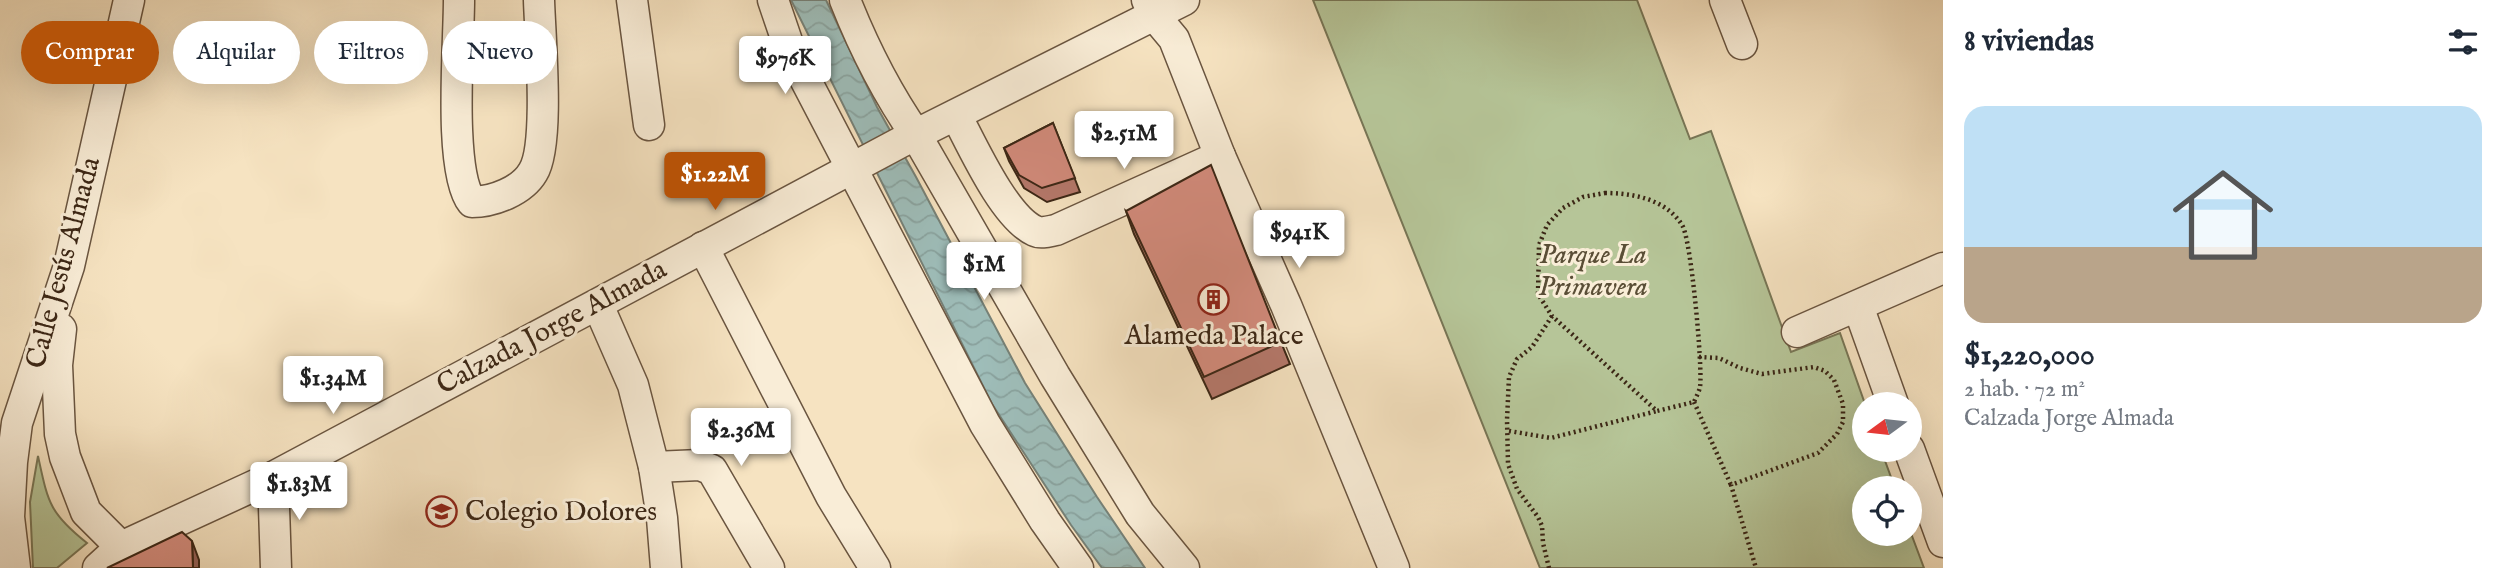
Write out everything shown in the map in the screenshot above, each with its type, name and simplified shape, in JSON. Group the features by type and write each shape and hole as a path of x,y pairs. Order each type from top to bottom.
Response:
{"street":[{"name":"Calle Jesús Almada","path":"15,568 9,517 12,462 9,423 69,266 129,0"},
{"path":"459,0 458,157 466,194 472,202 484,202 519,187 533,174 539,160 542,106 539,0"},
{"path":"632,0 649,125"},
{"path":"773,0 790,50 854,168 985,424 1045,522 1078,568"},
{"path":"845,0 863,44 909,138 1140,514 1184,568"},
{"path":"909,138 1150,7 1184,0"},
{"path":"1726,0 1742,44"},
{"path":"1150,7 1174,39 1220,156 1286,305 1394,568"},
{"path":"956,114 994,185 1014,215 1035,231 1056,230 1220,156"},
{"name":"Calzada Jorge Almada","path":"98,568 121,547 272,477 909,138"},
{"path":"704,247 831,496 875,568"},
{"path":"69,266 57,365 60,434 65,457 86,512 121,547"},
{"path":"1797,332 1943,268"},
{"path":"598,305 633,385 654,467 666,568"},
{"path":"1858,306 1889,392"},
{"path":"1914,462 1943,542"},
{"path":"654,467 700,465 712,470 769,568"},
{"path":"272,477 276,568"}],"path":[{"path":"1657,411 1552,316 1538,294 1539,245 1548,225 1563,208 1583,197 1628,193 1650,200 1668,211 1683,226 1688,248 1699,357 1700,386 1694,402 1731,485 1756,568"},
{"path":"1549,568 1542,526 1538,517 1522,499 1510,471 1507,447 1509,377 1517,359 1532,346 1552,316"},
{"path":"1699,357 1719,358 1762,374 1814,367 1825,371 1834,380 1843,404 1843,422 1828,446 1818,453 1731,485"},
{"path":"1509,431 1551,438 1694,402"}],"green space":[{"name":"Parque La Primavera","path":"1313,0 1637,0 1690,139 1711,131 1791,352 1840,333 1861,392 1852,392 1852,462 1885,462 1891,476 1852,476 1852,546 1916,546 1924,568 1540,568"},
{"path":"38,456 48,496 57,514 87,543 57,568 33,568 30,502"}],"water":[{"path":"791,0 826,0 877,107 1025,383 1145,568 1102,568 992,404"}],"building":[{"path":"1053,123 1075,178 1042,188 1019,175 1004,148"},
{"name":"Alameda Palace","path":"1211,165 1281,342 1204,377 1126,211"},
{"path":"182,532 192,541 193,568 107,568"}],"place":[{"name":"Alameda Palace","path":"1214,299"},
{"name":"Colegio Dolores","path":"442,512"}]}
